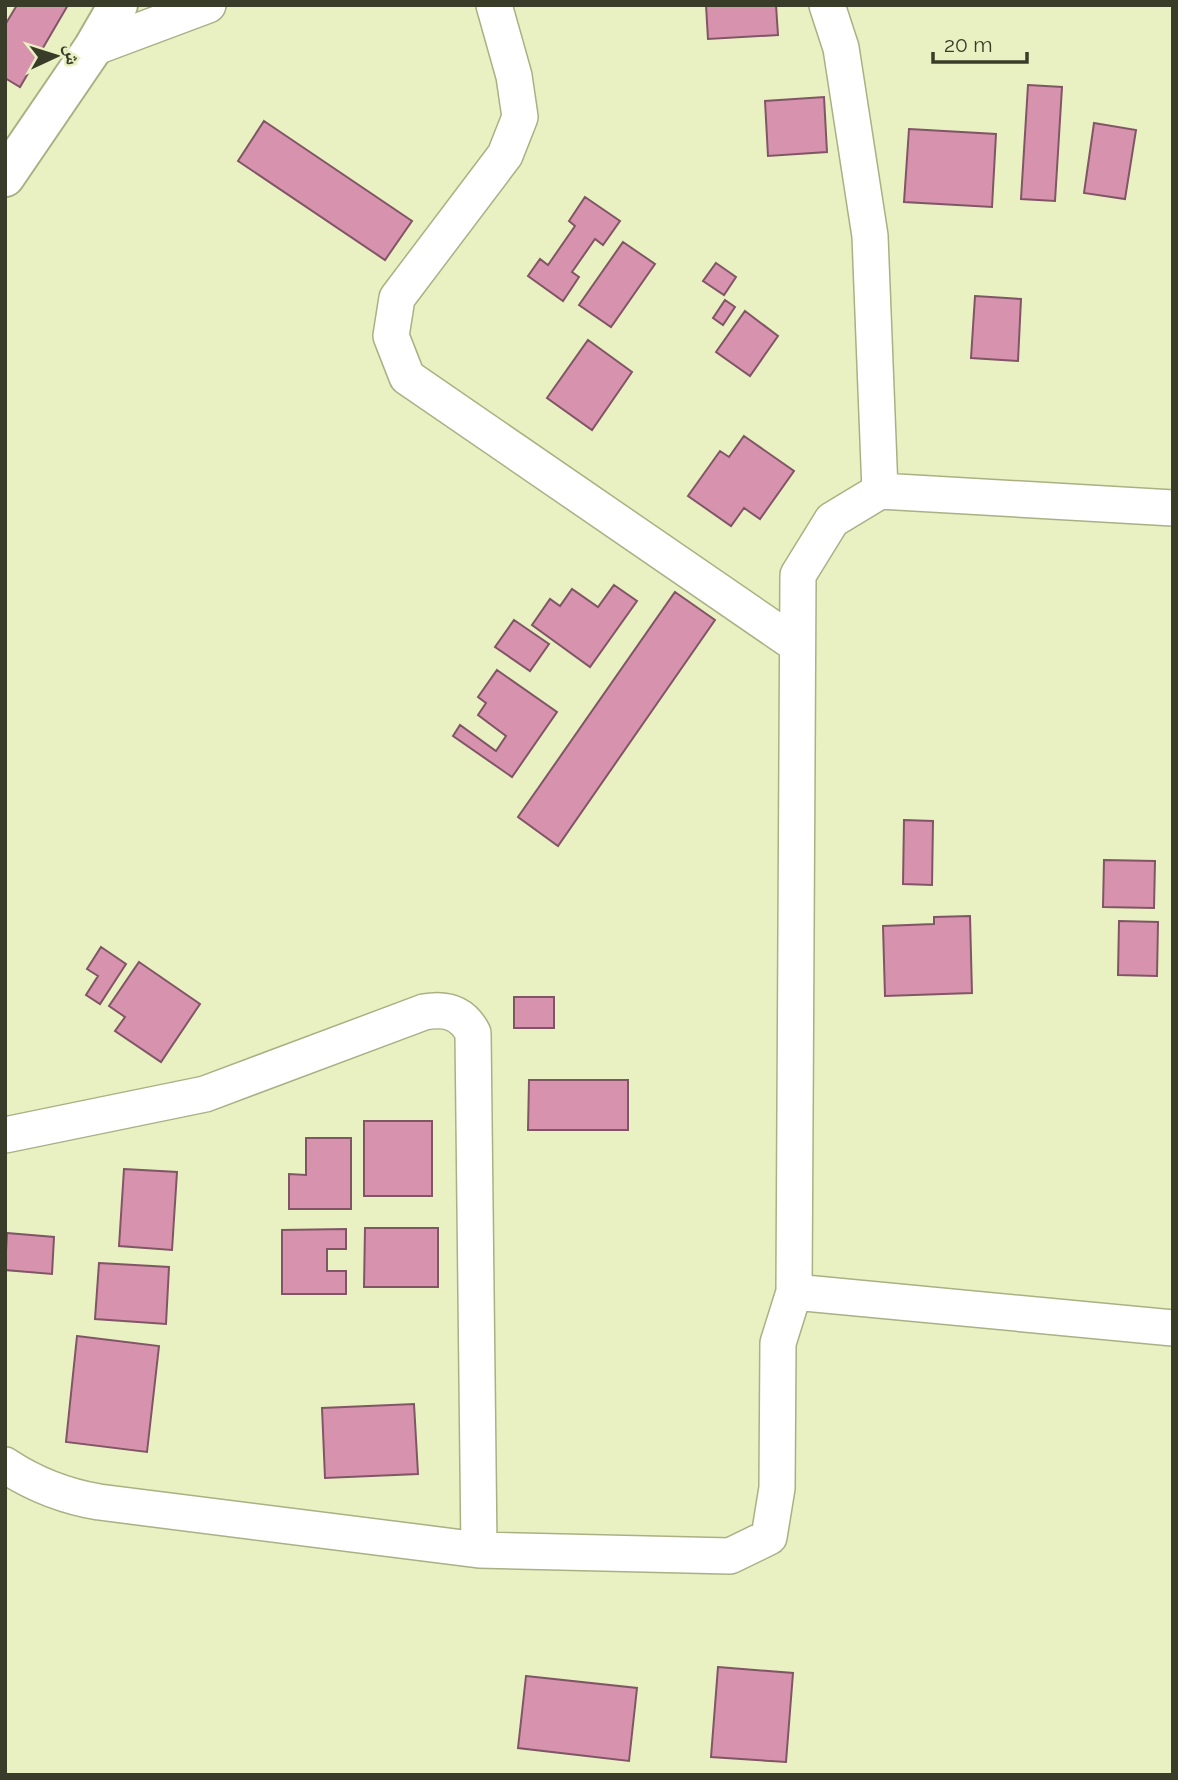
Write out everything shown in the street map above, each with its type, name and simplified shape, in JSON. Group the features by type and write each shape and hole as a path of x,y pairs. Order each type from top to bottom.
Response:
{"highway":[{"path":"5,177 93,48 117,5"}],"street":[{"path":"93,48 208,5"},
{"path":"494,5 514,76 520,117 505,155 397,298 391,336 407,377 797,645"},
{"path":"827,5 841,48 870,236 880,491"},
{"path":"5,1465 47,1489 71,1497 479,1550 730,1556 769,1537 777,1488 778,1343 794,1292 798,575 832,520 880,491 1173,508"},
{"path":"5,1135 205,1094 424,1012 441,1009 467,1022 473,1033 479,1550"},
{"path":"794,1292 1173,1328"}],"building":[{"path":"17,5 68,5 20,87 5,78 5,25"},
{"path":"706,5 776,5 778,35 708,39"},
{"path":"1028,85 1062,87 1055,201 1021,199"},
{"path":"824,97 827,152 768,156 765,101"},
{"path":"264,121 412,221 385,260 238,161"},
{"path":"1094,123 1136,130 1125,199 1084,193"},
{"path":"909,129 996,134 992,207 904,202"},
{"path":"585,197 620,221 603,245 595,239 572,272 579,277 563,301 528,276 540,259 548,265 575,226 569,221"},
{"path":"623,242 655,264 611,327 579,305"},
{"path":"716,263 736,277 724,295 703,281"},
{"path":"975,296 1021,299 1018,361 971,358"},
{"path":"725,300 735,307 723,325 713,318"},
{"path":"745,311 778,336 750,376 716,352"},
{"path":"588,340 632,372 592,430 547,398"},
{"path":"744,436 794,471 760,519 744,508 731,526 688,496 720,451 729,457"},
{"path":"614,585 637,601 590,667 532,625 550,599 560,606 572,589 598,607"},
{"path":"675,592 715,620 558,846 518,817"},
{"path":"514,620 549,644 530,671 495,647"},
{"path":"497,670 557,712 512,777 453,736 460,725 496,751 506,736 478,715 486,703 478,697"},
{"path":"904,820 933,821 932,885 903,884"},
{"path":"1104,860 1155,861 1154,908 1103,907"},
{"path":"970,916 972,993 885,996 883,926 934,924 934,917"},
{"path":"1119,921 1158,922 1157,976 1118,975"},
{"path":"101,947 126,964 100,1004 86,995 98,976 87,969"},
{"path":"139,962 200,1004 161,1062 115,1031 125,1017 109,1006"},
{"path":"514,997 554,997 554,1028 514,1028"},
{"path":"529,1080 628,1080 628,1130 528,1130"},
{"path":"364,1121 432,1121 432,1196 364,1196"},
{"path":"306,1138 351,1138 351,1209 289,1209 289,1174 306,1175"},
{"path":"124,1169 177,1172 172,1250 119,1246"},
{"path":"365,1228 438,1228 438,1287 364,1287"},
{"path":"346,1229 346,1249 327,1249 327,1271 346,1271 346,1294 282,1294 282,1230"},
{"path":"7,1233 54,1237 52,1274 5,1270"},
{"path":"99,1263 169,1267 166,1324 95,1319"},
{"path":"77,1336 159,1346 147,1452 66,1442"},
{"path":"414,1404 418,1474 325,1478 322,1408"},
{"path":"718,1667 793,1673 786,1762 711,1757"},
{"path":"526,1676 637,1688 629,1761 518,1748"}]}
